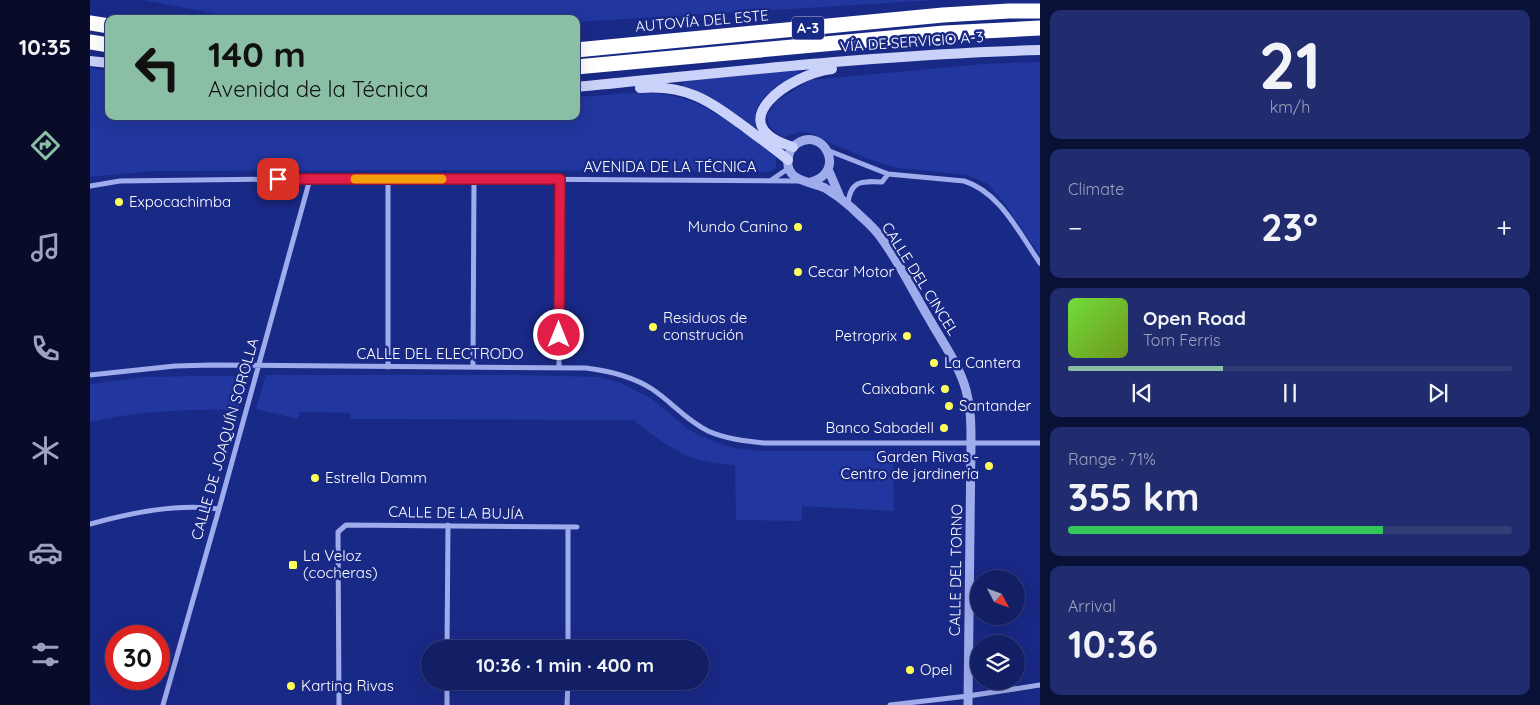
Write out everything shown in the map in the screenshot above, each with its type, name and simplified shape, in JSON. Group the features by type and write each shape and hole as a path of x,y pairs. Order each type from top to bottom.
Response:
{"highway":[{"name":"AUTOVÍA DEL ESTE","path":"580,50 943,15 1040,11"},
{"path":"90,23 105,25"},
{"name":"A-3","path":"580,67 944,33 1010,28 1040,28"},
{"path":"90,42 105,44"}],"main road":[{"name":"VÍA DE SERVICIO A-3","path":"580,87 868,60 1040,50"},
{"path":"90,60 105,62"},
{"path":"793,147 780,143 770,136 764,130 760,120 764,106 773,95 800,77 820,70 846,67 868,60"},
{"path":"580,92 658,86 699,96 722,110 788,164"}],"street":[{"path":"840,197 811,182 800,181 796,178 788,164 789,153 793,147 804,140 817,141 827,150 888,174 964,181 976,185 997,201 1040,262"},
{"path":"811,182 822,178 828,169 830,162 827,150"},
{"name":"AVENIDA DE LA TÉCNICA","path":"769,181 788,164"},
{"path":"828,169 840,197"},
{"path":"848,205 852,187 863,182 882,182 888,174"},
{"name":"AVENIDA DE LA TÉCNICA","path":"90,186 120,181 310,179 800,181"},
{"name":"CALLE DE JOAQUÍN SOROLLA","path":"163,705 310,179"},
{"path":"388,179 388,367"},
{"path":"473,367 474,179"},
{"path":"559,368 560,179"},
{"name":"CALLE DEL CINCEL","path":"840,197 878,234 957,365 966,391 971,416 971,443"},
{"name":"CALLE DEL ELECTRODO","path":"90,375 175,366 473,367 603,370 628,376 653,390 684,416 708,431 732,439 764,443 1040,443"},
{"name":"CALLE DEL TORNO","path":"968,701 971,443"},
{"path":"90,524 122,515 168,508 219,509"},
{"name":"CALLE DE LA BUJÍA","path":"339,705 338,532 346,525 577,527"},
{"path":"447,640 448,525"},
{"path":"568,528 568,640"},
{"path":"890,705 968,701 1040,685"},
{"path":"447,690 447,705"},
{"path":"567,705 568,690"}],"shaded area":[{"path":"143,0 937,0 580,22 580,15 221,15"},
{"path":"1040,62 1040,256 1005,204 988,184 967,175 898,168 869,159 830,143 814,134 799,132 784,137 772,129 767,115 777,101 810,80 983,64"},
{"path":"90,68 105,70 105,120 580,120 580,97 653,93 671,95 704,107 734,125 776,157 776,168 769,172 522,170 153,171 90,177"},
{"path":"798,70 798,74 773,89 761,101 755,118 756,128 709,96 683,86 684,81"},
{"path":"266,375 519,375 600,377 623,384 652,399 689,430 734,448 759,451 957,451 957,455 893,454 894,511 802,506 802,521 736,520 735,465 720,464 688,456 672,448 636,423 636,420 351,419 350,413 300,412 298,419 256,409"},
{"path":"248,376 238,410 201,410 126,415 90,422 90,384 144,377"}],"slow traffic":[{"path":"355,179 442,179"}],"place":[{"name":"Expocachimba","path":"119,202"},
{"name":"Mundo Canino","path":"798,227"},
{"name":"Cecar Motor","path":"798,272"},
{"name":"Residuos de construción","path":"653,327"},
{"name":"Petroprix","path":"907,336"},
{"name":"La Cantera","path":"934,363"},
{"name":"Caixabank","path":"945,389"},
{"name":"Santander","path":"949,406"},
{"name":"Banco Sabadell","path":"944,428"},
{"name":"Garden Rivas - Centro de jardinería","path":"989,466"},
{"name":"Estrella Damm","path":"315,478"},
{"name":"La Veloz (cocheras)","path":"293,565"},
{"name":"Opel","path":"910,670"},
{"name":"Karting Rivas","path":"291,686"}],"route":[{"path":"278,179 560,179 559,335"}]}
